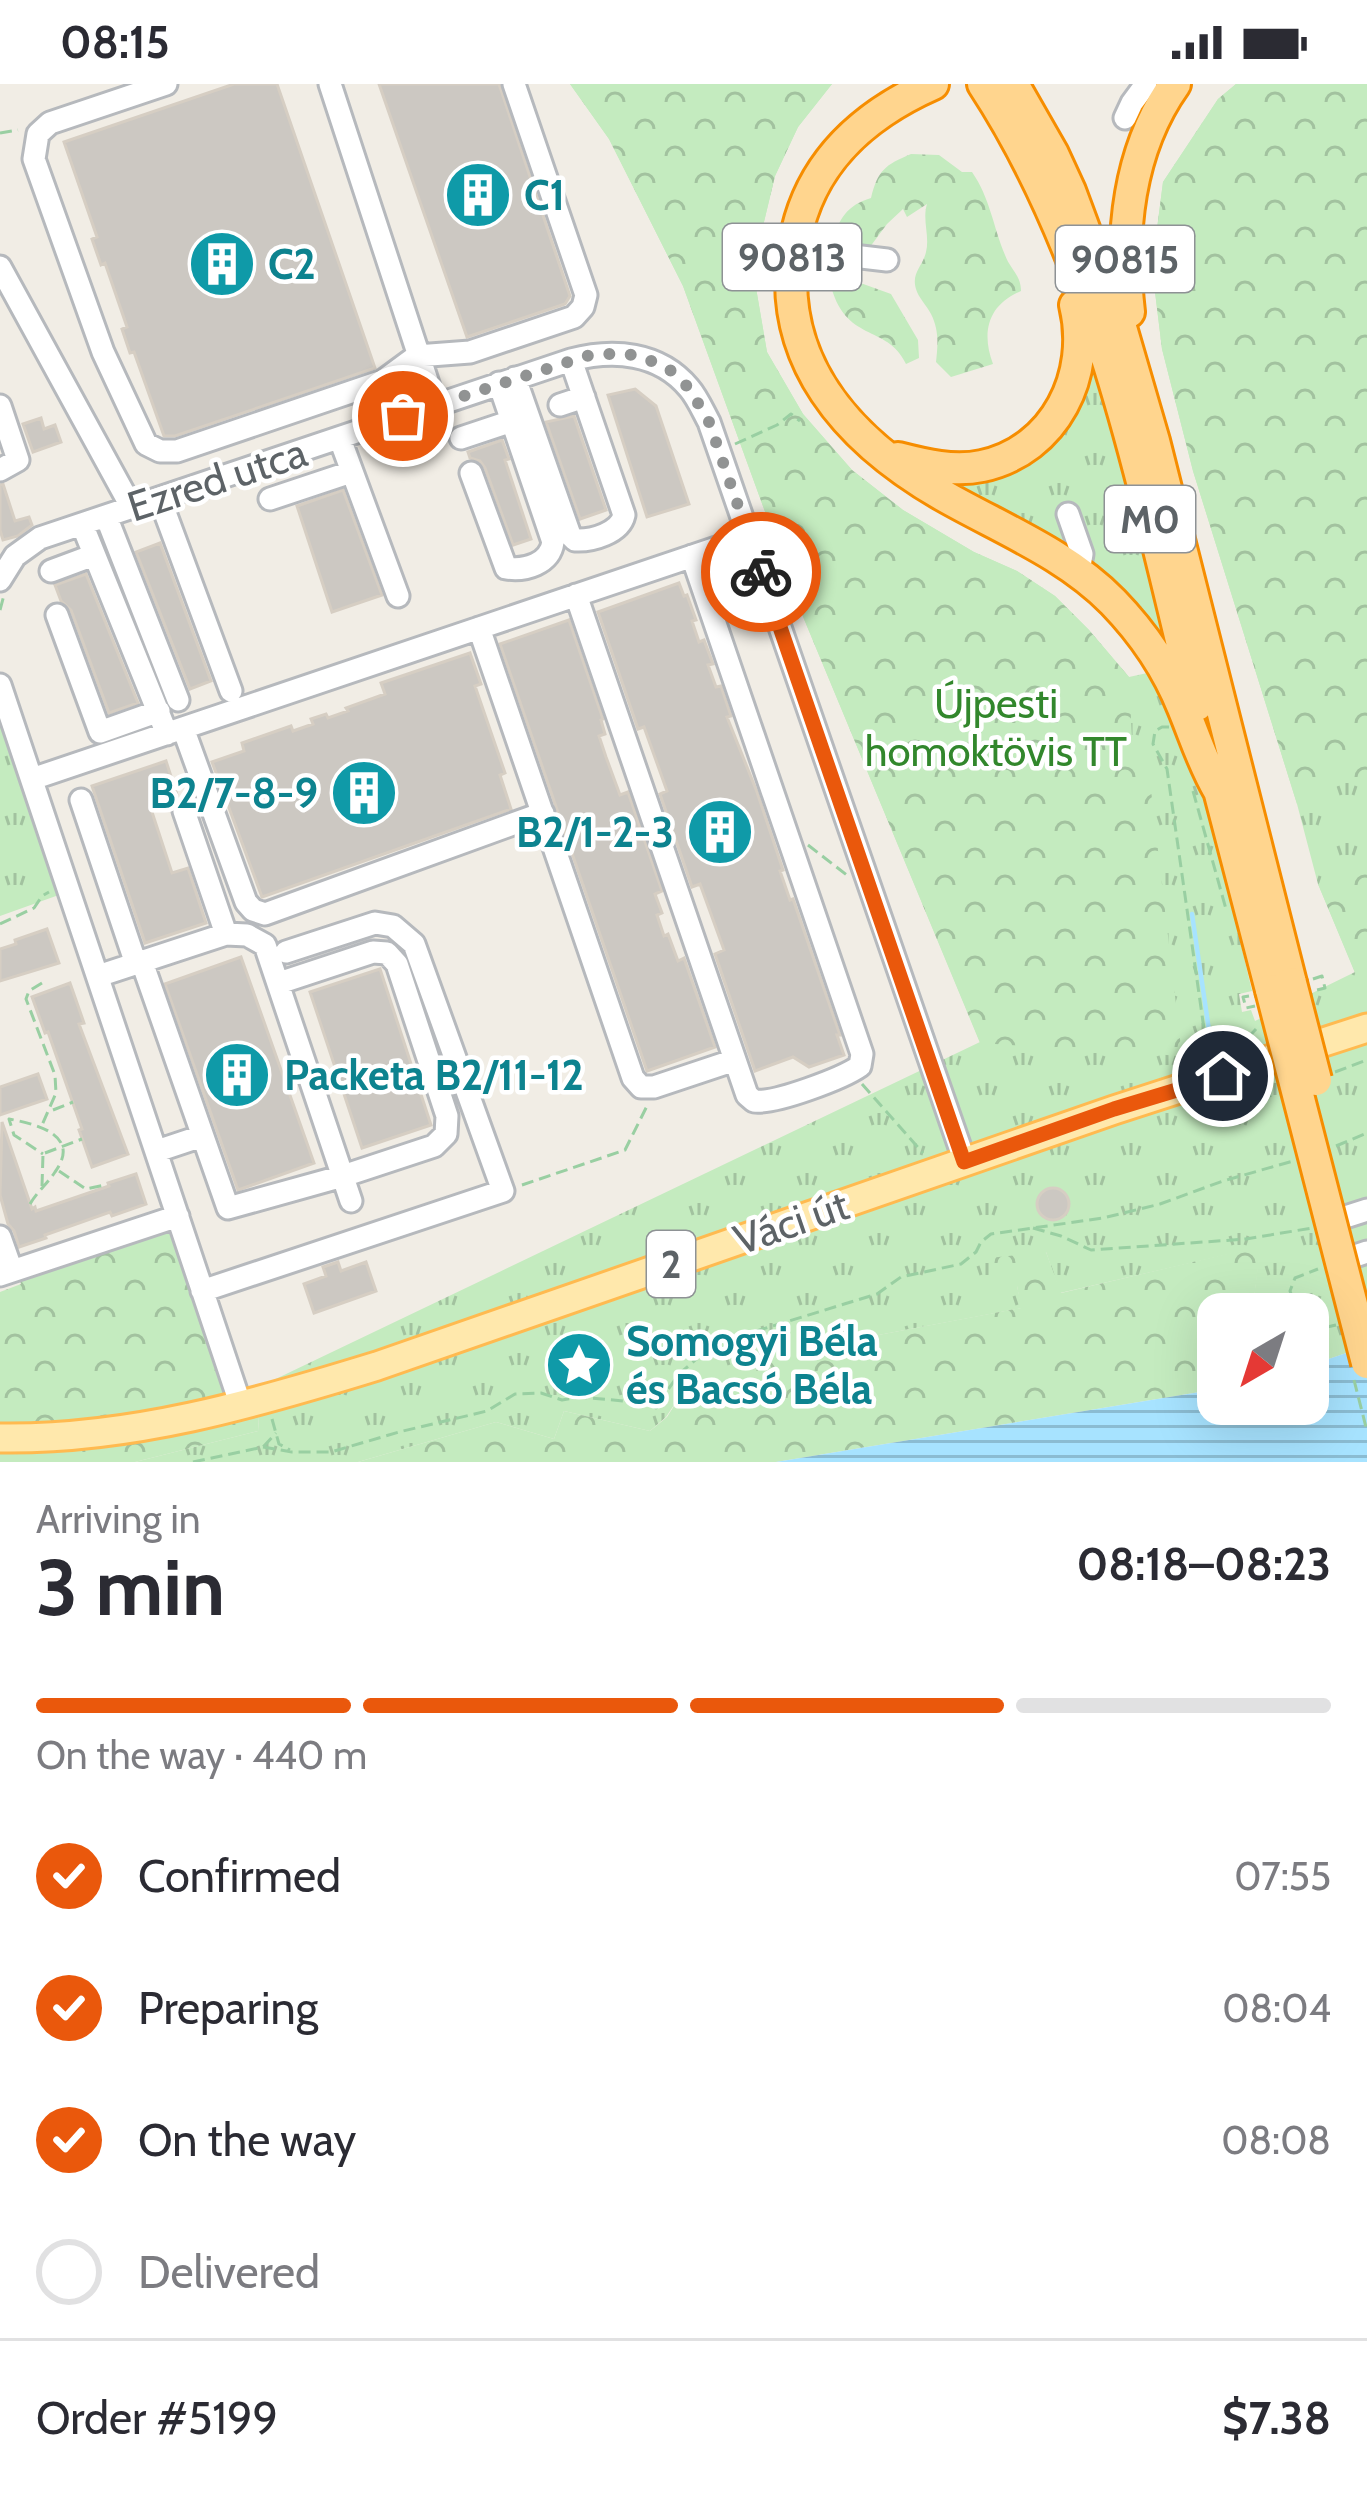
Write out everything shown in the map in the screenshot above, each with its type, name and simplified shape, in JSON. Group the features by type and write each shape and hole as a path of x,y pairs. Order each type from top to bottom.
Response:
{"highway":[{"name":"90813","path":"932,84 869,119 831,158 798,225 790,270 794,324 815,378 833,406 887,455 950,469 1001,460 1037,440 1069,397 1080,353 1067,252"},
{"name":"M0","path":"983,84 1047,203 1098,330 1220,791 1361,1263"},
{"name":"M0","path":"1013,84 1053,154 1088,235 1154,441 1367,1363"},
{"name":"90815","path":"1154,441 1149,396 1130,320 1124,235 1131,188 1147,137 1175,84"},
{"path":"887,455 944,496 1053,554 1114,602 1164,667 1203,765 1220,791"}],"main road":[{"name":"Váci út","path":"0,1438 113,1432 241,1406 376,1366 1114,1109 1215,1067 1367,1028"}],"street":[{"path":"166,84 50,123 38,134 34,159 104,352 146,444 160,451 177,451 383,382 417,356 470,352 574,317 586,296 514,84"},
{"path":"330,84 435,405"},
{"path":"1125,118 1146,84"},
{"path":"793,249 887,260"},
{"path":"0,267 132,508"},
{"name":"Ezred utca","path":"0,580 15,556 40,538 571,360 620,353 643,357 670,370 689,388 709,422 964,1162"},
{"path":"507,381 570,535 582,541 617,529 624,515 571,360"},
{"path":"471,472 506,568 517,570 544,561 552,553 553,542 531,507 516,462 507,381"},
{"path":"560,404 584,397"},
{"path":"0,406 9,465"},
{"path":"461,438 512,421"},
{"path":"224,434 236,472"},
{"path":"340,439 398,596"},
{"path":"280,458 280,495 351,472"},
{"path":"160,499 231,691"},
{"path":"1068,514 1082,554 1078,572"},
{"path":"106,516 175,731 253,910 266,914 543,813"},
{"path":"82,524 168,706"},
{"path":"32,779 749,537"},
{"path":"51,571 94,555"},
{"path":"576,595 747,1095 765,1102 852,1072 860,1066 862,1054 692,556"},
{"path":"57,615 100,732 168,706"},
{"path":"479,628 633,1078 641,1087 654,1087 735,1060"},
{"path":"0,685 241,1406"},
{"path":"81,800 228,1208 434,1146 446,1134 448,1115 397,964 387,953 373,952 279,983"},
{"path":"184,812 226,934"},
{"path":"202,1291 503,1191 414,944 393,926 375,923 286,952"},
{"path":"98,976 226,934 247,935 265,946 352,1201"},
{"path":"157,1151 202,1136"},
{"path":"1339,1219 1367,1210"},
{"path":"0,1237 6,1273 178,1216"}],"path":[{"path":"0,133 38,134"},
{"path":"787,406 800,421"},
{"path":"718,447 745,441 791,414"},
{"path":"1177,734 1162,727 1153,736 1153,744 1167,770 1215,1067"},
{"path":"1189,777 1225,905"},
{"path":"785,828 855,880"},
{"path":"0,924 34,908 42,896 67,883"},
{"path":"41,1127 56,1093 55,1076 26,999 28,991 42,983"},
{"path":"1215,1067 1265,1023"},
{"path":"852,1072 927,1160"},
{"path":"503,1191 625,1150 654,1087"},
{"path":"51,1110 73,1102"},
{"path":"30,1204 57,1170 62,1146 56,1135 41,1127 9,1119 14,1136 43,1154"},
{"path":"1323,1151 1367,1133"},
{"path":"43,1154 82,1139"},
{"path":"41,1188 43,1154"},
{"path":"193,1462 263,1447 331,1452 487,1411 514,1394 646,1403 656,1408 664,1404 679,1374 713,1344 877,1294 901,1276 961,1264 991,1234 1103,1218 1306,1157"},
{"path":"57,1170 86,1189 105,1185"},
{"path":"1032,1228 1090,1250 1246,1239 1339,1219"},
{"path":"1291,1293 1294,1278 1361,1263"},
{"path":"263,1447 276,1433 279,1444 292,1452"}],"green space":[{"path":"570,84 832,84 798,127 775,176 755,282 767,352 803,414 852,470 903,510 1055,596 1129,677 1161,670 1203,785 1252,991 1239,994 1242,1012 1251,1010 1255,1021 1355,972 1318,884 1193,471 1162,349 1152,267 1163,182 1218,99 1236,84 1367,84 1367,1346 1329,1359 1329,1293 1255,1293 1260,1247 1060,1293 1046,1252 1017,1286 1022,1308 815,1347 745,1390 684,1390 650,1431 564,1411 554,1439 496,1422 358,1462 135,1462 258,1431 261,1386 980,1042 804,619 683,286 609,139"},
{"name":"Újpesti homoktövis TT","path":"570,84 832,84 798,127 775,176 755,282 767,352 803,414 852,470 903,510 1055,596 1129,677 1132,740 1149,773 1182,1056 980,1043 804,619 683,286 609,139"},
{"name":"Újpesti homoktövis TT","path":"1236,84 1367,84 1367,773 1297,804 1193,471 1162,349 1152,268 1163,182 1218,99"},
{"path":"911,154 939,155 962,172 972,172 1021,285 1021,291 1001,304 990,321 993,364 951,377 936,362 935,326 915,283 927,246 927,204 907,217 903,209 867,251 832,242 845,214 871,198 884,170"},
{"path":"855,281 891,294 918,340 919,358 906,364 898,351 845,315 830,282"},
{"path":"1097,359 1172,655 933,475 1065,425 1089,386"},
{"path":"0,699 70,891 0,916"},
{"path":"1367,847 1367,969 1355,973 1318,884 1358,866"},
{"path":"178,1202 245,1390 261,1386 258,1431 135,1462 0,1462 0,1292 21,1284 13,1262"},
{"path":"1261,1246 1255,1293 1197,1293 1197,1392 776,1462 358,1462 496,1422 554,1439 564,1411 650,1431 667,1417 684,1390 745,1390 759,1366 815,1347 1021,1308 1017,1286 992,1287 989,1258 1046,1252 1061,1293"}],"water":[{"path":"1367,1346 1367,1462 776,1462 1197,1392 1197,1425 1329,1425 1329,1359"}],"building":[{"name":"C2","path":"234,84 277,84 375,368 164,436 134,352 130,353 122,329 127,327 92,239 97,237 64,142"},
{"name":"C1","path":"379,84 499,84 570,296 565,304 467,337"},
{"path":"635,389 656,406 689,504 647,517 608,395"},
{"path":"574,416 606,510 580,519 546,422"},
{"path":"41,418 44,429 55,425 61,442 33,452 23,424"},
{"path":"502,440 531,539 513,545 485,468 468,452"},
{"path":"0,485 15,521 29,517 32,525 3,540"},
{"path":"343,490 382,595 332,612 297,506"},
{"path":"160,543 211,681 190,689 136,552"},
{"path":"86,574 138,703 109,713 71,610 55,585"},
{"name":"B2/1-2-3","path":"679,583 696,620 692,621 699,642 704,640 713,664 708,665 716,687 721,686 731,716 727,717 840,1035 844,1055 809,1067 793,1057 755,1071 715,954 724,950 700,884 692,887 660,794 667,791 644,727 638,729 598,612"},
{"path":"569,620 603,719 605,734 599,736 606,757 620,795 628,792 662,891 655,894 664,936 668,934 678,961 684,958 715,1047 647,1071 500,644"},
{"name":"B2/7-8-9","path":"470,653 511,809 262,897 212,762 244,751 242,743 291,726 293,731 313,724 311,719 326,714 328,718 385,694 381,683"},
{"path":"166,761 178,798 151,809 172,873 188,868 206,923 145,943 92,786"},
{"path":"47,929 59,963 0,981 0,949"},
{"name":"Packeta B2/11-12","path":"241,957 314,1163 238,1190 165,984"},
{"path":"380,969 431,1125 362,1148 310,992"},
{"path":"70,983 84,1023 79,1024 128,1154 92,1167 32,997"},
{"path":"38,1074 47,1099 0,1115 0,1087"},
{"path":"2,1122 32,1209 136,1174 146,1204 112,1216 110,1212 19,1247 0,1195"},
{"path":"1053,1188 1064,1193 1069,1204 1064,1215 1053,1220 1042,1215 1037,1204 1042,1193"},
{"path":"338,1262 341,1271 366,1262 376,1291 314,1313 304,1284 326,1276 323,1267"}],"waterway":[{"path":"1192,914 1211,1044 1226,1045"}],"way so far":[{"path":"403,416 586,356 643,357 670,370 689,388 709,422 761,572"}],"place":[{"name":"C1","path":"478,195"},
{"name":"C2","path":"222,264"},
{"name":"B2/7-8-9","path":"364,793"},
{"name":"B2/1-2-3","path":"720,832"},
{"name":"Packeta B2/11-12","path":"237,1075"},
{"name":"Somogyi Béla és Bacsó Béla","path":"579,1365"}],"route":[{"path":"761,572 964,1162 1223,1076"}]}
